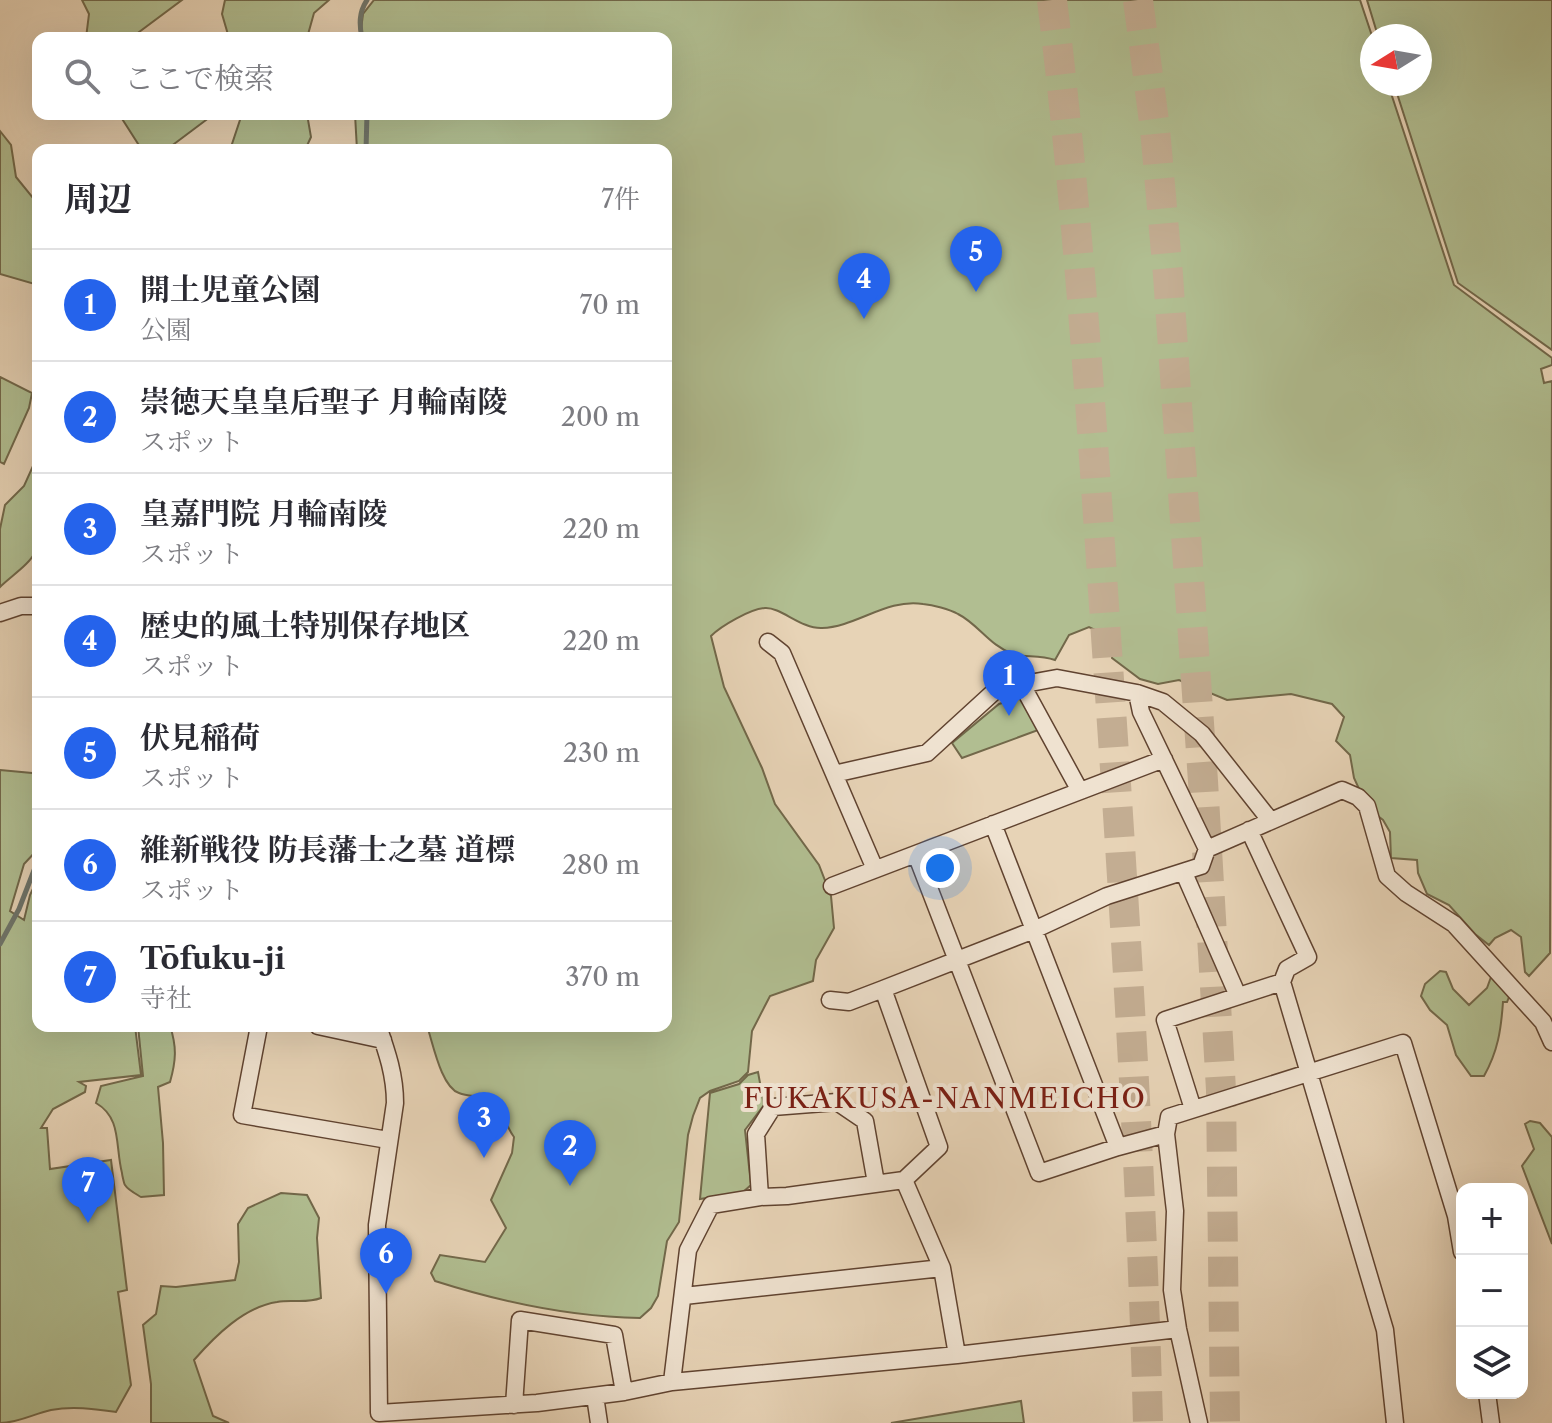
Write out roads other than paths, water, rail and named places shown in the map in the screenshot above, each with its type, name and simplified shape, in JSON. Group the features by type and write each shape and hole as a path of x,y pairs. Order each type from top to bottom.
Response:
{"street":[{"path":"0,613 32,606"},
{"path":"768,642 782,653 875,869"},
{"path":"834,774 927,753 997,689 1057,678 1137,693 1163,702 1202,734 1270,820"},
{"path":"1021,683 1080,791"},
{"path":"830,1000 849,1002 1034,930 1107,896 1201,866 1207,849 1141,712 1137,693"},
{"path":"832,886 1164,759"},
{"path":"1207,849 1342,790 1358,797 1367,806 1387,876 1406,893 1454,924 1543,1022 1552,1042"},
{"path":"993,824 1118,1147"},
{"path":"1249,830 1308,957 1287,969 1282,982 1385,1330 1395,1423"},
{"path":"916,854 1039,1173 1166,1134"},
{"path":"1184,873 1238,996"},
{"path":"1193,1109 1165,1020 1282,982"},
{"path":"672,1382 688,1250 711,1205 904,1180 939,1147 883,989"},
{"path":"258,1032 242,1115 388,1140"},
{"path":"380,1033 395,1083 395,1103 377,1225 379,1413 400,1418 595,1396 672,1382 957,1355 1178,1329"},
{"path":"1199,1423 1172,1290 1175,1211 1166,1134 1169,1117 1403,1043 1456,1216"},
{"path":"760,1197 756,1134 773,1107 837,1102 865,1121 876,1183"},
{"path":"904,1180 942,1268 957,1355"},
{"path":"684,1296 942,1268"},
{"path":"514,1405 520,1320 614,1335 624,1392"},
{"path":"595,1396 599,1423"},
{"path":"1488,1399 1491,1423"}],"waterway":[{"path":"361,32 360,18 367,0"},
{"path":"366,144 367,120"},
{"path":"0,944 19,909 32,875"}],"tunnel":[{"path":"1052,0 1077,238 1101,556 1131,1029 1148,1423"},
{"path":"1138,0 1155,129 1168,275 1203,781 1221,1090 1225,1423"}],"place":[{"name":"伏見稲荷","path":"976,292"},
{"name":"歴史的風土特別保存地区","path":"864,319"},
{"name":"開土児童公園","path":"1009,716"},
{"name":"皇嘉門院 月輪南陵","path":"484,1158"},
{"name":"崇徳天皇皇后聖子 月輪南陵","path":"570,1186"},
{"name":"Tōfuku-ji","path":"88,1223"},
{"name":"維新戦役 防長藩士之墓 道標","path":"386,1294"}],"district":[{"name":"FUKAKUSA-NANMEICHO","path":"945,1098"}]}
